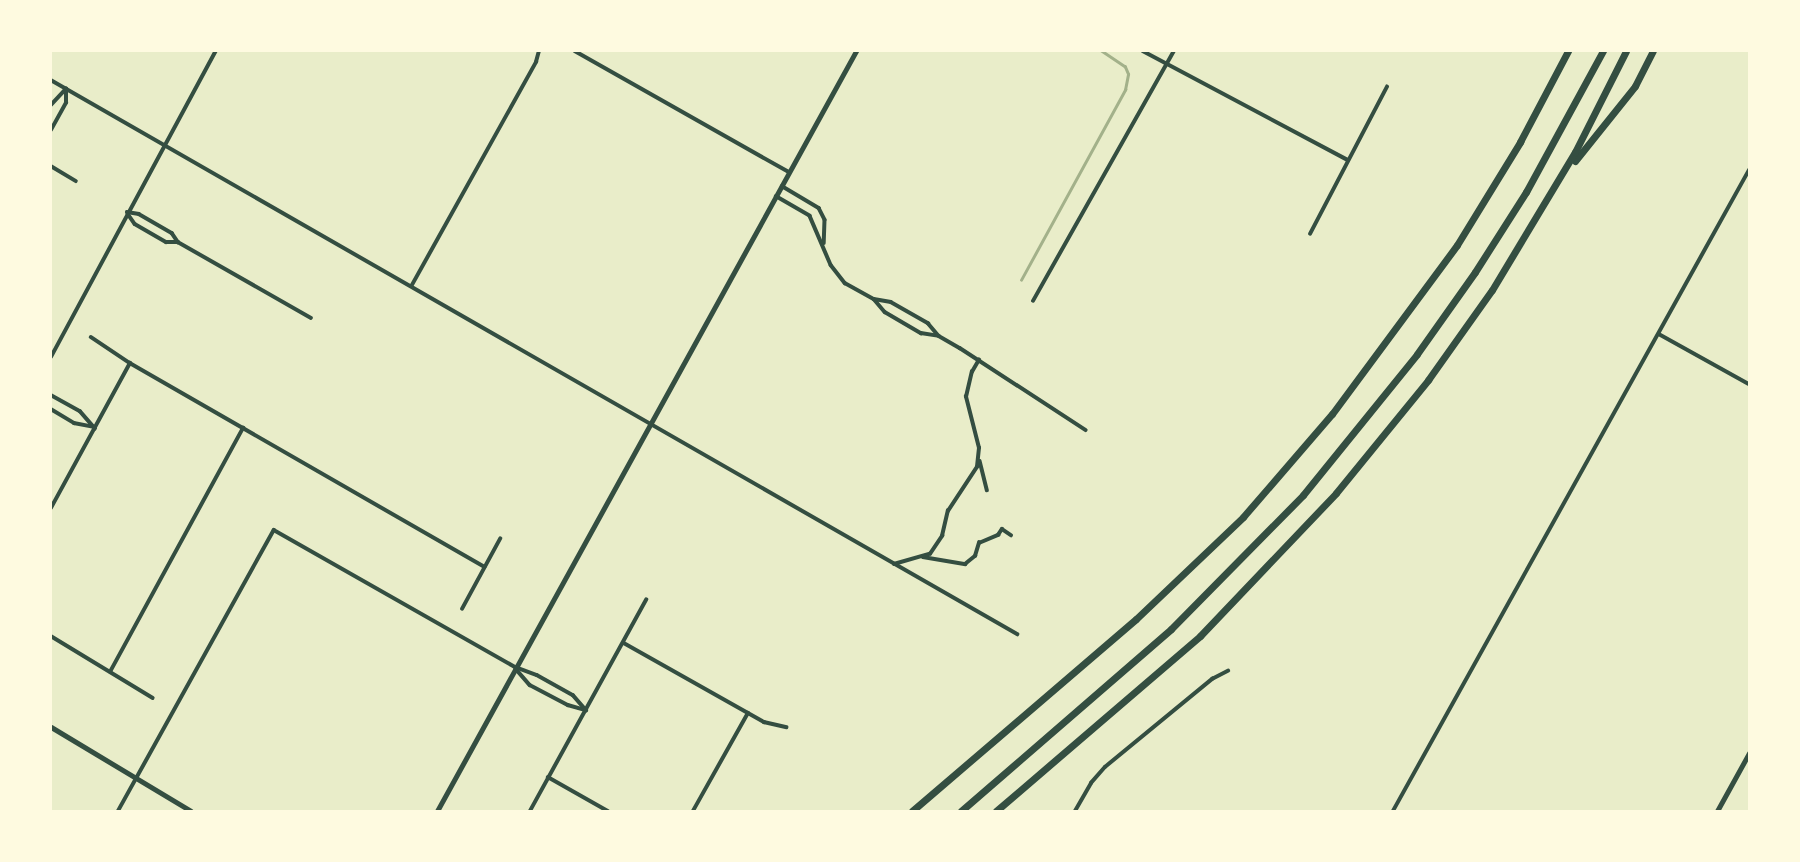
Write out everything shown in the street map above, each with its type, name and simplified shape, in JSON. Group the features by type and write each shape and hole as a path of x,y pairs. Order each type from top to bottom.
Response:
{"highway":[{"path":"912,811 1136,619 1243,517 1332,414 1457,245 1520,142 1568,51"},
{"path":"961,811 1171,629 1319,476 1417,354 1475,272 1546,158 1603,51"},
{"path":"998,811 1200,636 1327,503 1428,380 1492,290 1592,122 1626,51"},
{"path":"1558,182 1635,86 1653,51"}],"street":[{"path":"51,357 216,51"},
{"path":"411,286 536,62 539,51"},
{"path":"575,51 788,171"},
{"path":"437,811 856,51"},
{"path":"1143,51 1348,160"},
{"path":"1033,301 1174,51"},
{"path":"51,80 1017,634"},
{"path":"1310,234 1387,87"},
{"path":"51,104 66,89"},
{"path":"51,130 66,103 66,89"},
{"path":"51,166 76,181"},
{"path":"1393,811 1749,170"},
{"path":"780,185 819,208 825,220 824,247"},
{"path":"775,195 810,216 831,265 841,279 874,299 894,317 924,334 939,336"},
{"path":"127,212 135,224 166,242 178,242"},
{"path":"127,212 139,214 172,233 178,242 311,318"},
{"path":"874,299 891,302 919,318 930,325 939,336 1086,430"},
{"path":"1659,334 1749,384"},
{"path":"90,337 130,363 485,567"},
{"path":"979,360 972,372 966,397 987,490"},
{"path":"51,508 130,363"},
{"path":"51,395 80,411 95,428"},
{"path":"51,409 74,423 95,428"},
{"path":"110,672 243,428"},
{"path":"894,564 921,557 935,548 948,511 979,459"},
{"path":"921,557 965,564 975,556 979,543 998,536 1002,529 1011,535"},
{"path":"118,811 274,530 515,667 537,675 573,695 586,710"},
{"path":"462,609 500,539"},
{"path":"530,811 646,600"},
{"path":"51,636 153,698"},
{"path":"624,643 772,726 786,727"},
{"path":"515,667 530,685 568,705 586,710"},
{"path":"1075,811 1091,783 1105,767 1212,679 1228,671"},
{"path":"693,811 748,713"},
{"path":"51,727 191,811"},
{"path":"1717,811 1749,753"},
{"path":"548,777 608,811"}],"waterway":[{"path":"1021,280 1125,90 1128,74 1125,67 1101,51"}]}
